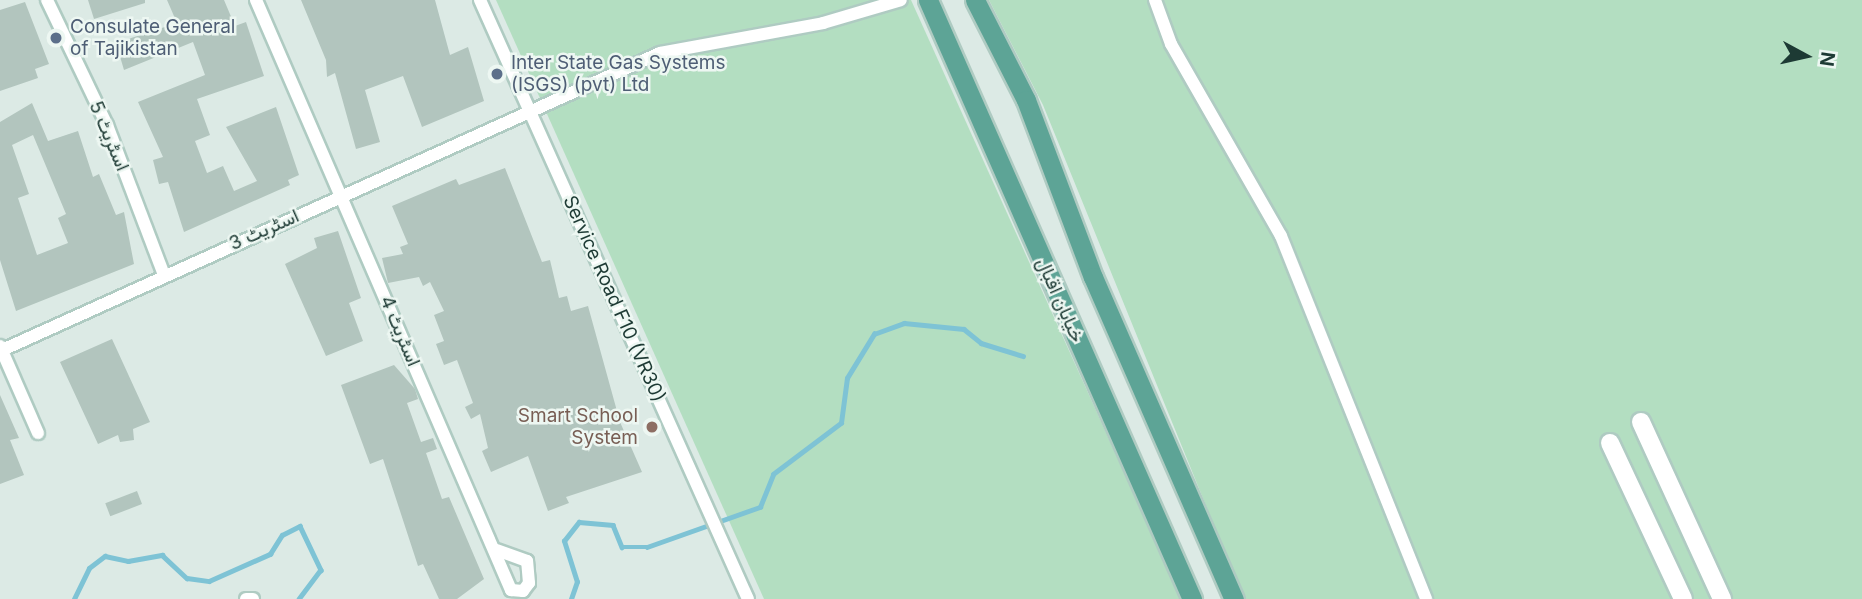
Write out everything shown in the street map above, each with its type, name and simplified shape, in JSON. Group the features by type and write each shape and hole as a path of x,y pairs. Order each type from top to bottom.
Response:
{"main road":[{"name":"خیابان اقبال","path":"928,0 1192,599"},
{"name":"خیابان اقبال","path":"975,0 1026,100 1093,277 1234,599"}],"street":[{"name":"اسٹریٹ 5","path":"47,0 107,125 164,275"},
{"name":"اسٹریٹ 4","path":"256,0 511,590 523,591 529,583 527,561 497,550"},
{"name":"Service Road F10 (VR30)","path":"480,0 748,599"},
{"name":"اسٹریٹ 3","path":"1,349 164,275 343,199 660,53 823,23 901,0"},
{"path":"1155,0 1171,44 1281,236 1426,599"},
{"path":"1,349 38,433"},
{"path":"1641,422 1722,599"},
{"path":"1610,443 1683,599"},
{"path":"246,599 253,599"}],"green space":[{"path":"496,0 911,0 1181,599 764,599"},
{"path":"989,0 1862,0 1862,599 1244,599 1043,105"}],"building":[{"path":"88,0 145,0 145,3 94,19"},
{"path":"167,0 224,0 235,26 246,22 264,76 197,99 210,135 195,141 207,173 223,166 234,191 257,181 226,127 276,107 299,175 288,180 290,185 184,232 168,182 159,184 153,160 163,157 138,102 205,75 193,42 124,70 116,43 177,23"},
{"path":"301,0 435,0 450,55 468,47 484,101 422,127 403,76 365,90 380,142 356,149 335,73 327,77 326,60"},
{"path":"25,2 49,64 35,69 38,78 0,91 0,10"},
{"path":"32,103 48,141 78,131 93,177 99,174 116,215 124,212 134,264 16,311 0,260 0,122","holes":["33,135 66,214 58,218 68,243 37,255 18,198 29,194 12,145"]},
{"path":"505,168 542,262 550,260 559,298 567,296 571,311 588,306 620,422 642,472 566,497 569,503 548,511 528,456 491,472 482,451 488,448 480,414 471,419 465,407 473,403 457,360 444,365 436,344 444,341 434,315 444,311 430,282 423,286 419,277 388,283 382,258 403,254 400,247 408,244 392,206 456,179 459,185"},
{"path":"338,231 361,298 349,303 363,341 326,356 285,264 317,248 314,238"},
{"path":"112,339 150,422 133,429 134,440 120,442 118,435 98,444 60,362"},
{"path":"394,365 415,389 418,399 407,403 421,442 433,438 437,449 426,453 442,499 449,497 484,579 457,599 439,599 423,564 418,566 383,459 370,464 341,385"},
{"path":"0,395 19,438 10,440 24,475 0,484"},
{"path":"137,491 142,504 110,516 105,503"}],"waterway":[{"path":"571,599 577,582 564,541 579,522 613,525 622,547 647,547 760,507 773,474 841,423 847,378 874,334 904,323 964,329 981,343 1023,356"},
{"path":"74,599 89,568 105,556 128,561 162,555 187,578 209,581 270,554 282,535 300,526 321,570 299,599"}],"place":[{"name":"Consulate General of Tajikistan","path":"56,38"},
{"name":"Inter State Gas Systems (ISGS) (pvt) Ltd","path":"497,74"},
{"name":"Smart School System","path":"652,427"}]}
